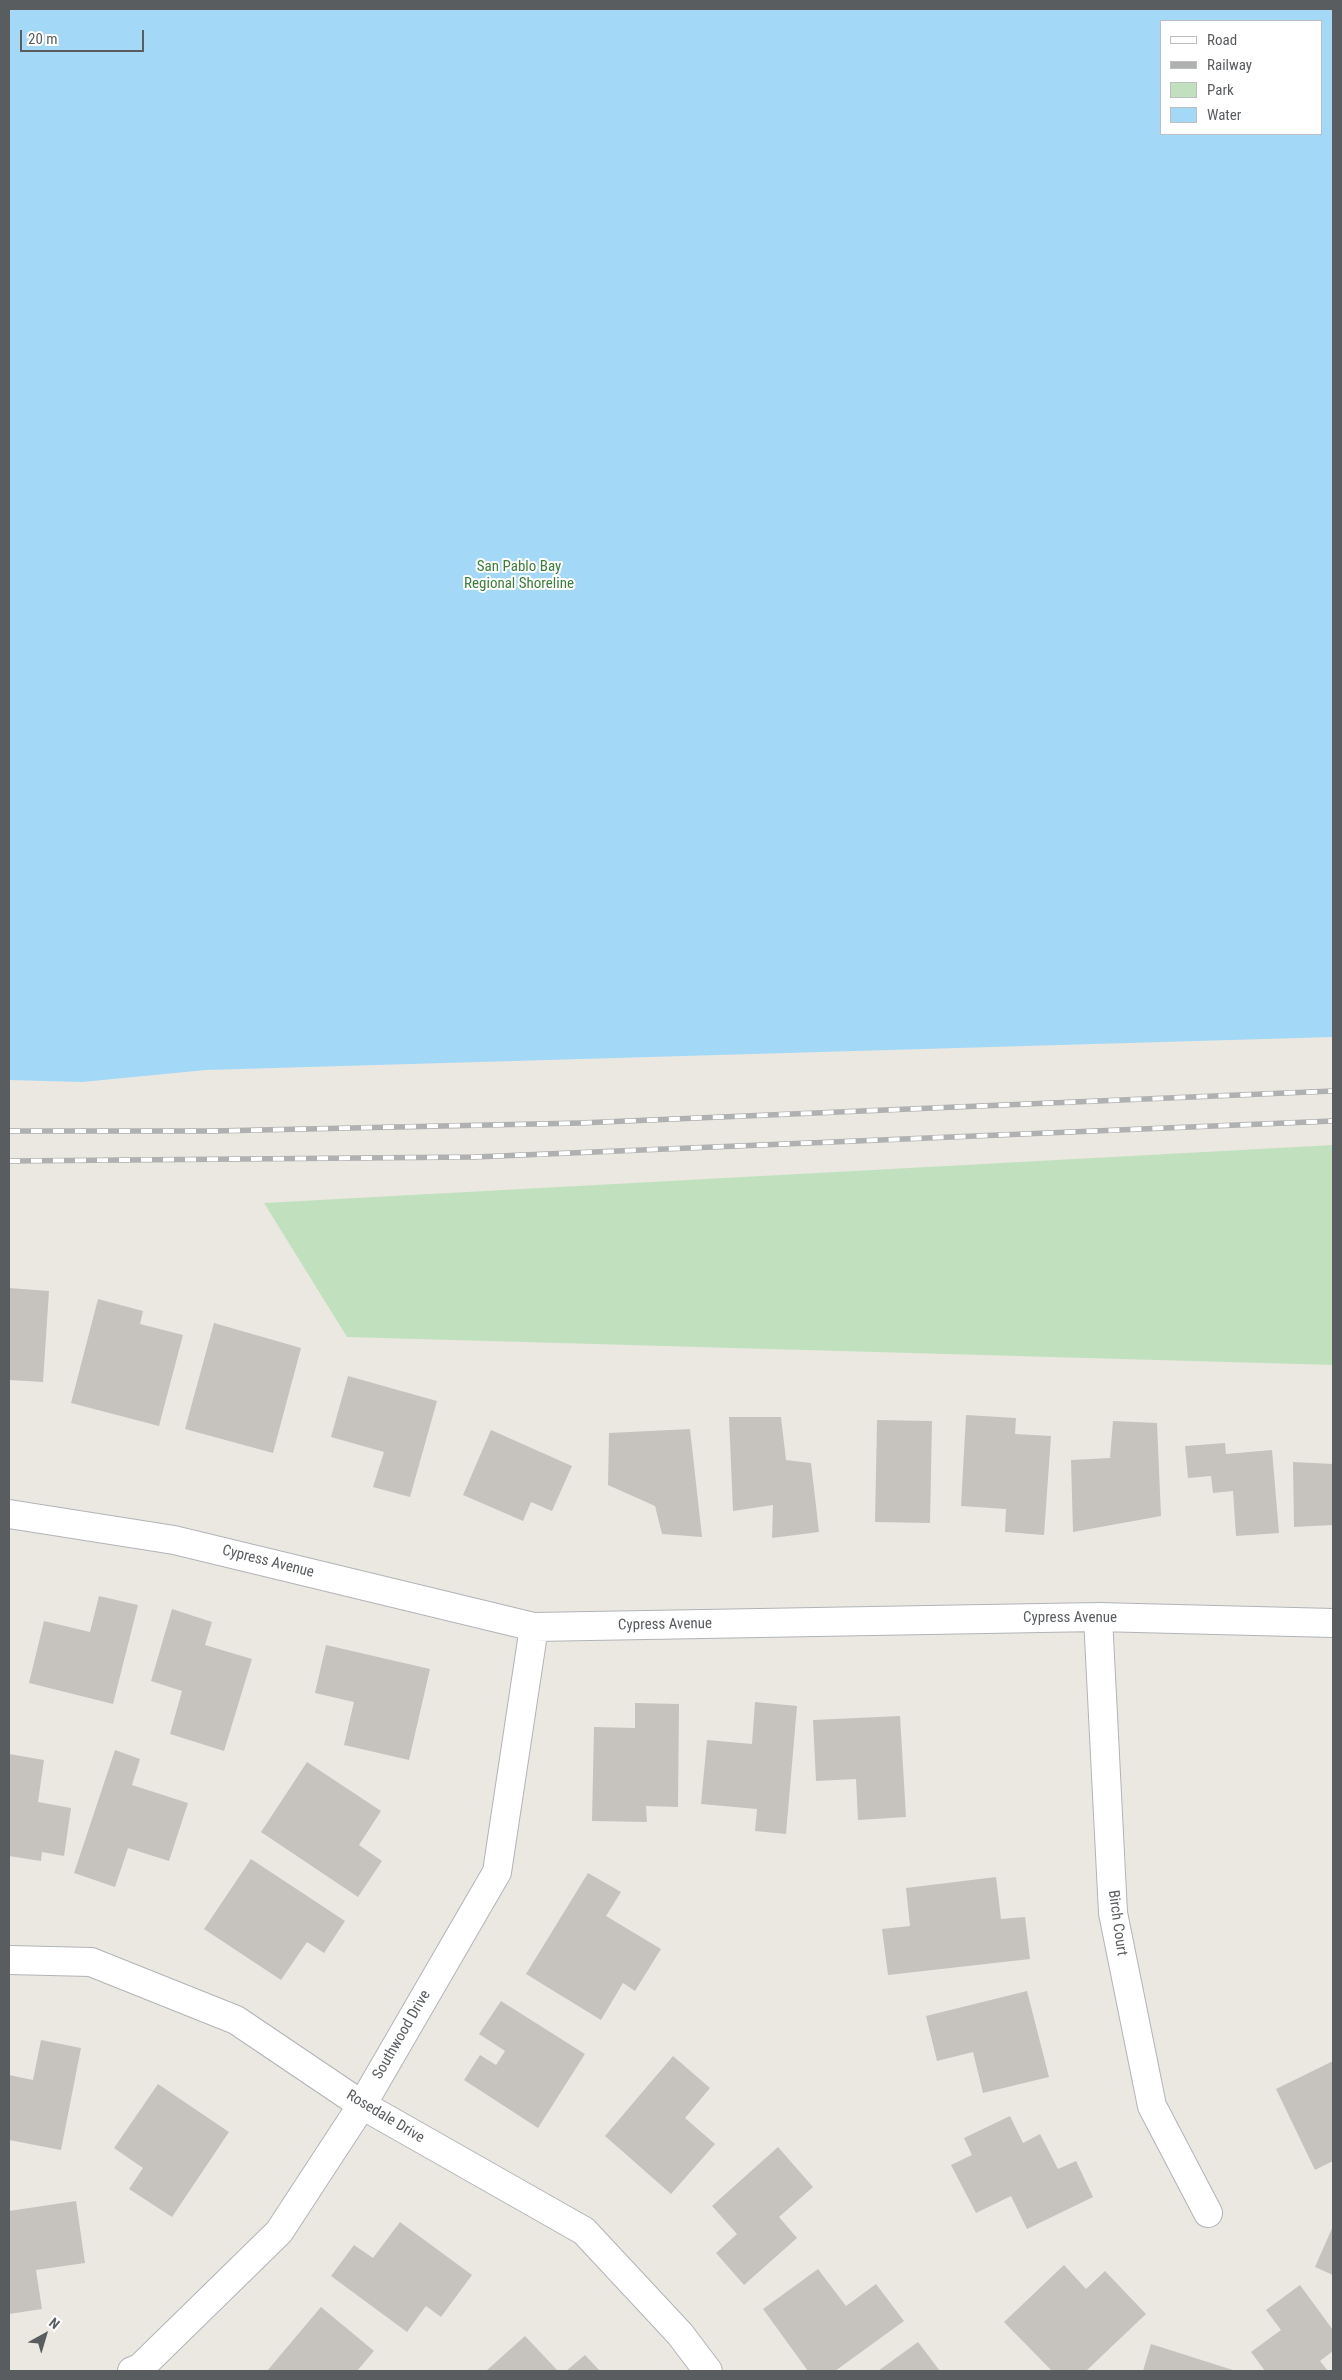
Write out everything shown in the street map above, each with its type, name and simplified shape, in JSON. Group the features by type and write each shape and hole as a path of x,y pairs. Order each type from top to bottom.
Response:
{"street":[{"name":"Cypress Avenue","path":"9,1514 174,1540 534,1627 1098,1617 1333,1623"},
{"name":"Birch Court","path":"1098,1617 1113,1914 1152,2106 1208,2213"},
{"name":"Southwood Drive","path":"132,2371 140,2368 279,2232 362,2105 497,1872 534,1627"},
{"name":"Rosedale Drive","path":"9,1960 90,1962 236,2020 362,2105 584,2231 680,2334 708,2371"}],"green space":[{"path":"1333,1145 1333,1365 347,1337 264,1203"}],"water":[{"name":"San Pablo Bay Regional Shoreline","path":"9,9 1333,9 1333,1037 206,1070 82,1082 9,1080"}],"building":[{"path":"9,1288 49,1291 43,1382 9,1380"},
{"path":"98,1299 143,1311 140,1324 183,1335 159,1426 71,1403"},
{"path":"214,1323 301,1348 273,1453 185,1429"},
{"path":"348,1376 437,1401 410,1497 373,1487 384,1452 331,1437"},
{"path":"966,1415 1016,1418 1015,1434 1051,1436 1044,1535 1005,1532 1006,1509 961,1506"},
{"path":"729,1417 781,1417 786,1460 811,1463 819,1532 772,1538 773,1505 733,1511"},
{"path":"877,1420 932,1421 930,1523 875,1522"},
{"path":"1113,1421 1157,1423 1161,1516 1073,1532 1071,1460 1110,1458"},
{"path":"690,1429 702,1537 662,1534 655,1506 608,1485 609,1433"},
{"path":"491,1430 572,1466 552,1511 531,1502 523,1521 463,1495"},
{"path":"1225,1443 1226,1454 1272,1450 1279,1533 1236,1536 1233,1491 1213,1493 1211,1476 1188,1478 1185,1446"},
{"path":"1293,1462 1333,1464 1333,1525 1294,1527"},
{"path":"99,1596 138,1605 113,1704 29,1683 44,1621 90,1632"},
{"path":"172,1609 212,1622 205,1645 252,1659 224,1751 170,1734 182,1691 151,1681"},
{"path":"326,1645 430,1669 409,1760 344,1745 354,1702 315,1693"},
{"path":"755,1702 797,1706 786,1834 755,1831 757,1809 701,1804 707,1740 752,1744"},
{"path":"635,1703 679,1704 678,1807 646,1806 647,1822 592,1821 594,1727 635,1728"},
{"path":"900,1716 906,1817 858,1820 856,1779 816,1781 813,1720"},
{"path":"115,1750 140,1759 132,1785 188,1803 169,1861 128,1848 115,1887 74,1873"},
{"path":"9,1754 44,1760 38,1802 71,1808 64,1856 42,1852 41,1861 9,1856"},
{"path":"307,1762 381,1811 359,1845 382,1861 358,1897 261,1832"},
{"path":"251,1859 345,1921 324,1953 307,1942 281,1980 204,1929"},
{"path":"588,1873 621,1892 606,1916 661,1949 635,1991 623,1983 601,2020 526,1974"},
{"path":"996,1877 1001,1919 1025,1917 1030,1959 888,1975 882,1929 910,1926 906,1888"},
{"path":"1027,1991 1049,2077 983,2093 973,2052 937,2061 926,2016"},
{"path":"501,2001 585,2054 538,2128 464,2080 480,2055 496,2065 505,2051 479,2034"},
{"path":"41,2040 81,2048 61,2150 9,2140 9,2075 33,2080"},
{"path":"673,2056 710,2088 685,2118 715,2144 671,2194 605,2136"},
{"path":"1333,2061 1333,2161 1315,2170 1276,2089"},
{"path":"158,2084 229,2132 172,2217 129,2189 143,2168 114,2148"},
{"path":"1010,2116 1023,2143 1040,2134 1058,2169 1076,2161 1093,2197 1027,2229 1011,2196 976,2213 951,2165 972,2155 964,2138"},
{"path":"778,2147 813,2187 779,2217 797,2238 744,2285 716,2253 737,2234 712,2206"},
{"path":"76,2201 85,2263 36,2270 42,2309 9,2314 9,2211"},
{"path":"400,2222 472,2275 441,2317 426,2306 407,2332 331,2276 354,2245 373,2258"},
{"path":"1333,2226 1333,2275 1315,2267"},
{"path":"1064,2265 1086,2289 1105,2271 1146,2314 1086,2371 1052,2371 1004,2322"},
{"path":"818,2269 846,2306 876,2284 904,2321 835,2371 808,2371 763,2309"},
{"path":"1300,2285 1333,2330 1333,2351 1320,2361 1328,2371 1265,2371 1251,2352 1281,2330 1266,2310"},
{"path":"321,2307 374,2351 357,2371 267,2371"},
{"path":"525,2336 558,2371 486,2371"},
{"path":"918,2342 940,2371 878,2371"},
{"path":"1151,2344 1236,2371 1143,2371"},
{"path":"585,2355 600,2371 566,2371"}],"railway":[{"path":"9,1131 214,1131 580,1123 1333,1091"},
{"path":"9,1161 475,1157 1333,1121"}]}
